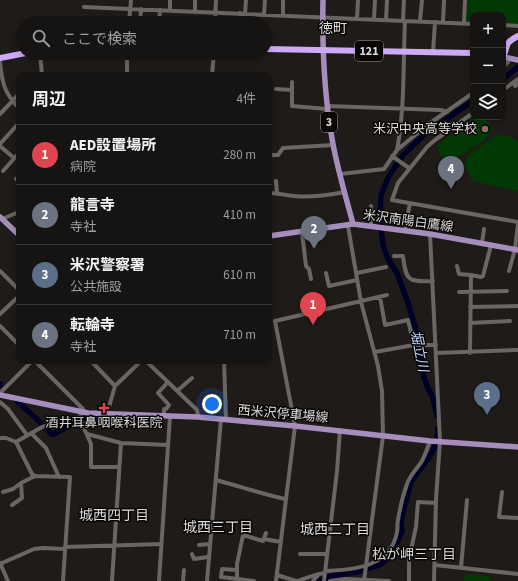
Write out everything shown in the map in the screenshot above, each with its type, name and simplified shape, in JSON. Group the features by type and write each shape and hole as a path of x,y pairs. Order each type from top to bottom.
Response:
{"highway":[{"path":"506,48 509,40 518,36"},
{"name":"121","path":"272,49 470,53"},
{"path":"0,58 16,55"}],"main road":[{"name":"米沢南陽白鷹線","path":"323,0 322,50 327,107 333,145 345,192 351,225 405,230 516,250"},
{"path":"506,57 517,59"},
{"path":"1,218 16,232"},
{"path":"272,236 351,225"},
{"name":"西米沢停車場線","path":"0,394 81,415 107,414 198,417 340,430 430,441 518,447"}],"street":[{"path":"130,16 131,0"},
{"path":"170,0 170,10"},
{"path":"195,0 195,11"},
{"path":"216,0 216,16"},
{"path":"242,14 246,0"},
{"path":"264,15 265,0"},
{"path":"283,16 284,0"},
{"path":"357,19 358,0"},
{"path":"374,19 375,0"},
{"path":"386,20 387,0"},
{"path":"397,150 402,109 404,0"},
{"path":"420,22 422,0"},
{"path":"443,22 444,0"},
{"path":"464,23 465,0"},
{"path":"84,7 470,24"},
{"path":"140,9 140,16"},
{"path":"160,10 160,16"},
{"path":"433,52 435,22"},
{"path":"506,25 518,26"},
{"path":"40,60 41,72"},
{"path":"127,60 127,72"},
{"path":"212,72 213,60"},
{"path":"0,62 5,91 16,105"},
{"path":"506,88 518,79"},
{"path":"292,82 292,106 441,110 447,112"},
{"path":"518,84 515,86 518,87"},
{"path":"276,89 292,90"},
{"path":"340,174 384,169 397,150 426,126 470,95"},
{"path":"0,114 16,97"},
{"path":"470,115 435,140 407,167 398,183 392,200 518,223 516,250 509,271"},
{"path":"3,171 14,158 0,145 16,126"},
{"path":"272,155 278,155 283,148 333,145"},
{"path":"393,156 407,167"},
{"path":"276,181 277,193"},
{"path":"272,193 295,196 345,192"},
{"path":"405,230 410,203"},
{"path":"371,206 372,226"},
{"path":"1,218 16,213"},
{"path":"351,225 361,302 375,352 382,392 383,436 364,581"},
{"path":"482,243 484,229"},
{"path":"302,232 306,266 309,269 311,279"},
{"path":"430,234 439,441 434,581"},
{"path":"457,266 459,274 480,277 483,276 491,245"},
{"path":"394,256 403,256 405,272 409,279 417,282 432,282"},
{"path":"357,273 386,267"},
{"path":"0,271 16,287"},
{"path":"326,272 329,286 357,280"},
{"path":"470,353 470,292 472,275"},
{"path":"459,292 507,291"},
{"path":"276,581 295,426 276,321 388,295"},
{"path":"380,297 385,325 408,320 414,344"},
{"path":"0,314 16,299"},
{"path":"470,307 518,306"},
{"path":"470,323 510,320"},
{"path":"0,326 16,342"},
{"path":"375,352 414,344 436,345"},
{"path":"436,353 470,353 495,350 518,350"},
{"path":"0,394 30,364"},
{"path":"36,364 83,408 81,415 83,427 91,444 91,467 119,467"},
{"path":"94,364 115,386"},
{"path":"107,414 115,386 138,364"},
{"path":"149,364 196,410 198,417"},
{"path":"207,581 208,556 224,419 224,364"},
{"path":"177,391 192,378"},
{"path":"159,581 168,446 167,416 164,409 166,409 169,405 158,393 168,382"},
{"path":"0,402 8,409 29,434 46,448 59,477"},
{"path":"16,442 42,427 81,415"},
{"path":"324,581 337,471 340,430"},
{"path":"87,434 121,443 168,446"},
{"path":"0,437 16,442 32,474 35,476"},
{"path":"277,575 297,581 319,574 347,570 367,565 378,561 384,556 391,549 397,532 399,513 407,484 410,477 421,462 430,441"},
{"path":"112,581 121,443"},
{"path":"3,492 13,489 35,476 70,477 63,581"},
{"path":"216,480 261,494 285,499"},
{"path":"12,505 22,498 21,483"},
{"path":"502,492 499,517 518,518"},
{"path":"461,568 467,500"},
{"path":"409,581 409,559 416,527 418,502 436,503"},
{"path":"237,579 244,525"},
{"path":"264,539 266,533"},
{"path":"242,535 264,541 264,539 281,542"},
{"path":"8,581 0,563 34,549 162,544"},
{"path":"198,545 210,544"},
{"path":"192,554 194,559 208,556"},
{"path":"300,554 327,554"},
{"path":"435,565 518,574"},
{"path":"237,570 222,569 221,577 254,581"},
{"path":"183,581 184,570"},
{"path":"313,581 319,574"},
{"path":"330,581 339,579 389,581"}],"green space":[{"path":"467,0 518,0 518,24 506,23 506,12 470,12 470,22 466,22"},
{"path":"470,120 488,121 491,130 487,138 454,160 447,160 441,156 438,147 439,143"},
{"path":"497,135 511,137 518,142 518,191 473,181 466,168 468,155"},
{"path":"465,574 488,576 492,581 463,581"}],"waterway":[{"name":"堀立川","path":"506,77 518,67"},
{"name":"堀立川","path":"437,416 433,398 421,368 416,330 408,303 397,273 387,257 383,245 380,222 381,195 389,176 403,155 424,135 470,103"},
{"path":"16,400 51,434 54,434 83,418 104,417"},
{"name":"堀立川","path":"318,581 332,576 361,571 380,565 392,555 402,531 401,520 411,482 430,456 435,446 438,428"}],"place":[{"name":"米沢中央高等学校","path":"485,129"},
{"name":"転輪寺","path":"451,189"},
{"name":"龍言寺","path":"314,249"},
{"name":"AED設置場所","path":"313,325"},
{"name":"酒井耳鼻咽喉科医院","path":"104,408"},
{"name":"米沢警察署","path":"487,415"}],"district":[{"name":"徳町","path":"333,29"},
{"name":"城西四丁目","path":"114,516"},
{"name":"城西三丁目","path":"218,528"},
{"name":"城西二丁目","path":"335,530"},
{"name":"松が岬三丁目","path":"414,555"}]}
